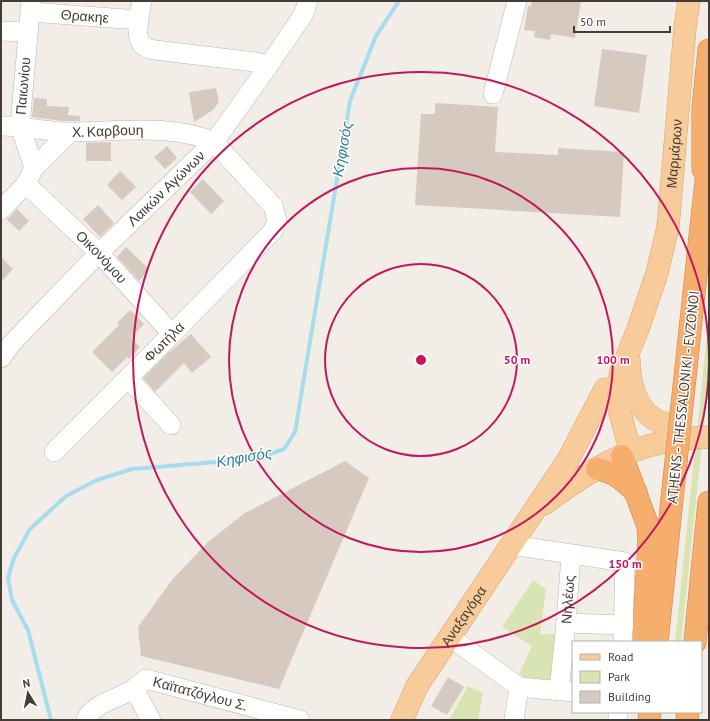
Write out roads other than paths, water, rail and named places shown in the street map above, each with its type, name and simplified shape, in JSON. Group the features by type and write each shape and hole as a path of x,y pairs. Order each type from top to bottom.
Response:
{"highway":[{"path":"703,198 703,108 709,50"},
{"name":"ATHENS - THESSALONIKI - EVZONOI","path":"657,641 703,198 709,153"},
{"path":"624,447 648,526 649,543 643,641"},
{"path":"597,469 619,477 637,493"},
{"path":"695,641 709,502"}],"main road":[{"name":"Μαρμάρων","path":"624,447 617,402 617,392 621,371 638,329 657,273 668,227 685,28 689,1"},
{"name":"Μαρμάρων","path":"624,447 606,414 604,402 605,389 610,367 618,347 630,324 646,304"},
{"path":"629,352 631,383 638,401 652,418 675,426"},
{"path":"554,479 568,460 605,389"},
{"path":"624,447 653,430 675,426 709,424"},
{"path":"624,447 709,437"},
{"name":"Αναξαγόρα","path":"530,515 562,490 597,469 624,447"},
{"name":"Αναξαγόρα","path":"402,720 417,686 554,479 584,461 624,447"}],"street":[{"path":"142,1 138,32 140,42 144,47 155,50 255,62 268,68"},
{"name":"Λαικών Αγώνων","path":"1,358 12,342 99,253 214,142 268,68 303,15 308,1"},
{"path":"493,94 517,1"},
{"name":"Θρακηε","path":"30,6 139,20"},
{"name":"Παιωνίου","path":"30,6 20,126 30,176"},
{"path":"1,31 28,32"},
{"name":"Χ. Καρβουη","path":"1,126 20,126 70,132 130,130 174,132 203,138 214,142"},
{"path":"1,210 70,132"},
{"name":"Φωτήλα","path":"54,452 273,231 277,220 273,206 214,142"},
{"name":"Οικονόμου","path":"30,176 172,334"},
{"path":"128,378 172,425"},
{"path":"511,545 624,562 624,634 566,623"},
{"name":"Νηλέως","path":"566,692 566,623 571,555"},
{"path":"450,637 519,687 566,692"},
{"path":"86,720 87,715 95,708 140,684 151,720"},
{"name":"Καϊτατζόγλου Σ.","path":"140,684 245,713 300,720"},
{"path":"514,720 519,687"}],"waterway":[{"name":"Κηφισός","path":"51,720 28,630 12,600 8,578 14,558 30,529 66,496 97,480 132,469 228,461 264,456 284,449 295,432 350,101 376,36 399,1"}]}
